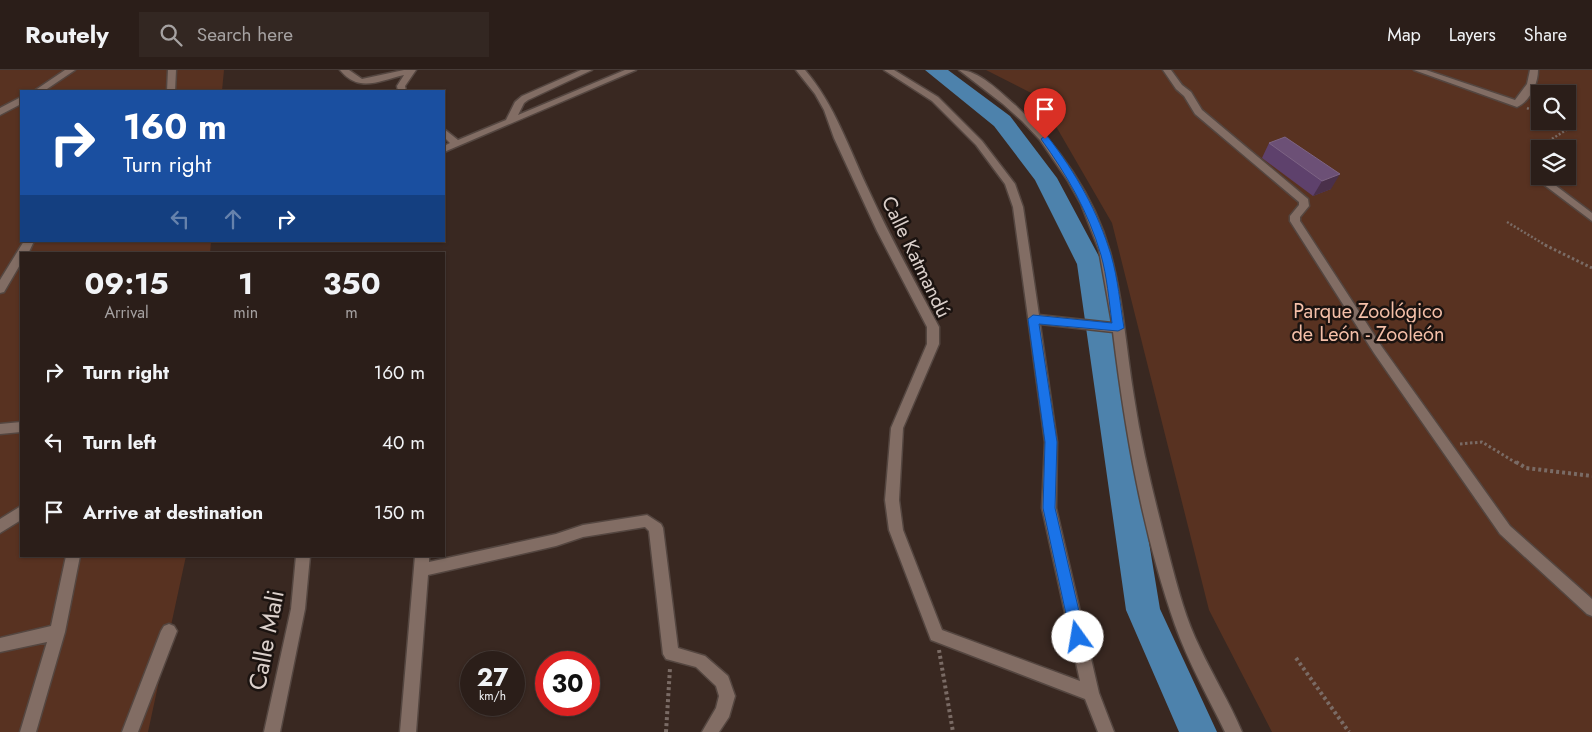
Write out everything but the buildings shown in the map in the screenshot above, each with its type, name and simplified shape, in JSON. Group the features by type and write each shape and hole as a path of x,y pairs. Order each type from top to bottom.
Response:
{"street":[{"path":"40,90 71,70"},
{"path":"171,90 172,70"},
{"path":"344,70 354,79 361,82 411,71"},
{"path":"510,121 520,102 526,98 588,70"},
{"path":"445,149 632,70"},
{"name":"Calle Katmandú","path":"800,70 824,100 836,126 839,138 882,232 933,327 932,344 898,428 892,500 896,530 936,635"},
{"path":"888,70 935,99 979,143 1010,184 1018,207 1051,442 1049,508 1091,693 1106,732"},
{"path":"963,70 986,85 1016,109 1045,139 1065,165 1088,205 1106,256 1135,441 1173,595 1184,628 1234,732"},
{"path":"1167,70 1179,87 1188,94 1198,112 1294,190 1304,201 1304,206 1295,216 1295,221 1378,350 1444,445 1505,530 1592,609"},
{"path":"1418,70 1518,104 1529,91 1534,81 1534,70"},
{"path":"402,90 400,86 411,71"},
{"path":"0,112 20,101"},
{"path":"445,133 456,144"},
{"path":"1551,185 1592,218"},
{"path":"0,290 20,258"},
{"path":"1033,319 1118,328"},
{"path":"0,429 20,427"},
{"path":"0,527 20,513"},
{"path":"408,732 422,563 556,540 584,530 647,521 656,528 671,654 700,661 722,681 727,696 723,711 710,732"},
{"path":"28,732 57,632 73,557"},
{"name":"Calle Mali","path":"272,732 298,609 303,557"},
{"path":"130,732 169,631"},
{"path":"0,645 57,632"},
{"path":"936,635 1091,693"}],"path":[{"path":"1550,140 1566,130"},
{"path":"1507,222 1547,246 1592,268"},
{"path":"1444,445 1482,442 1526,468 1592,476"},
{"path":"936,635 954,732"},
{"path":"666,732 671,654"},
{"path":"1296,658 1348,732"}],"green space":[{"path":"0,70 224,70 222,90 20,90 20,242 211,242 210,252 20,252 20,557 186,557 148,732 0,732"},
{"name":"Parque Zoológico de León - Zooleón","path":"986,70 1592,70 1592,732 1272,732 1209,610 1112,223 1039,97"}],"waterway":[{"path":"935,70 1002,121 1046,178 1090,264 1143,610 1198,732"}],"route":[{"path":"1045,139 1065,165 1088,205 1106,256 1118,328 1033,319 1051,442 1049,508 1078,637"}]}
